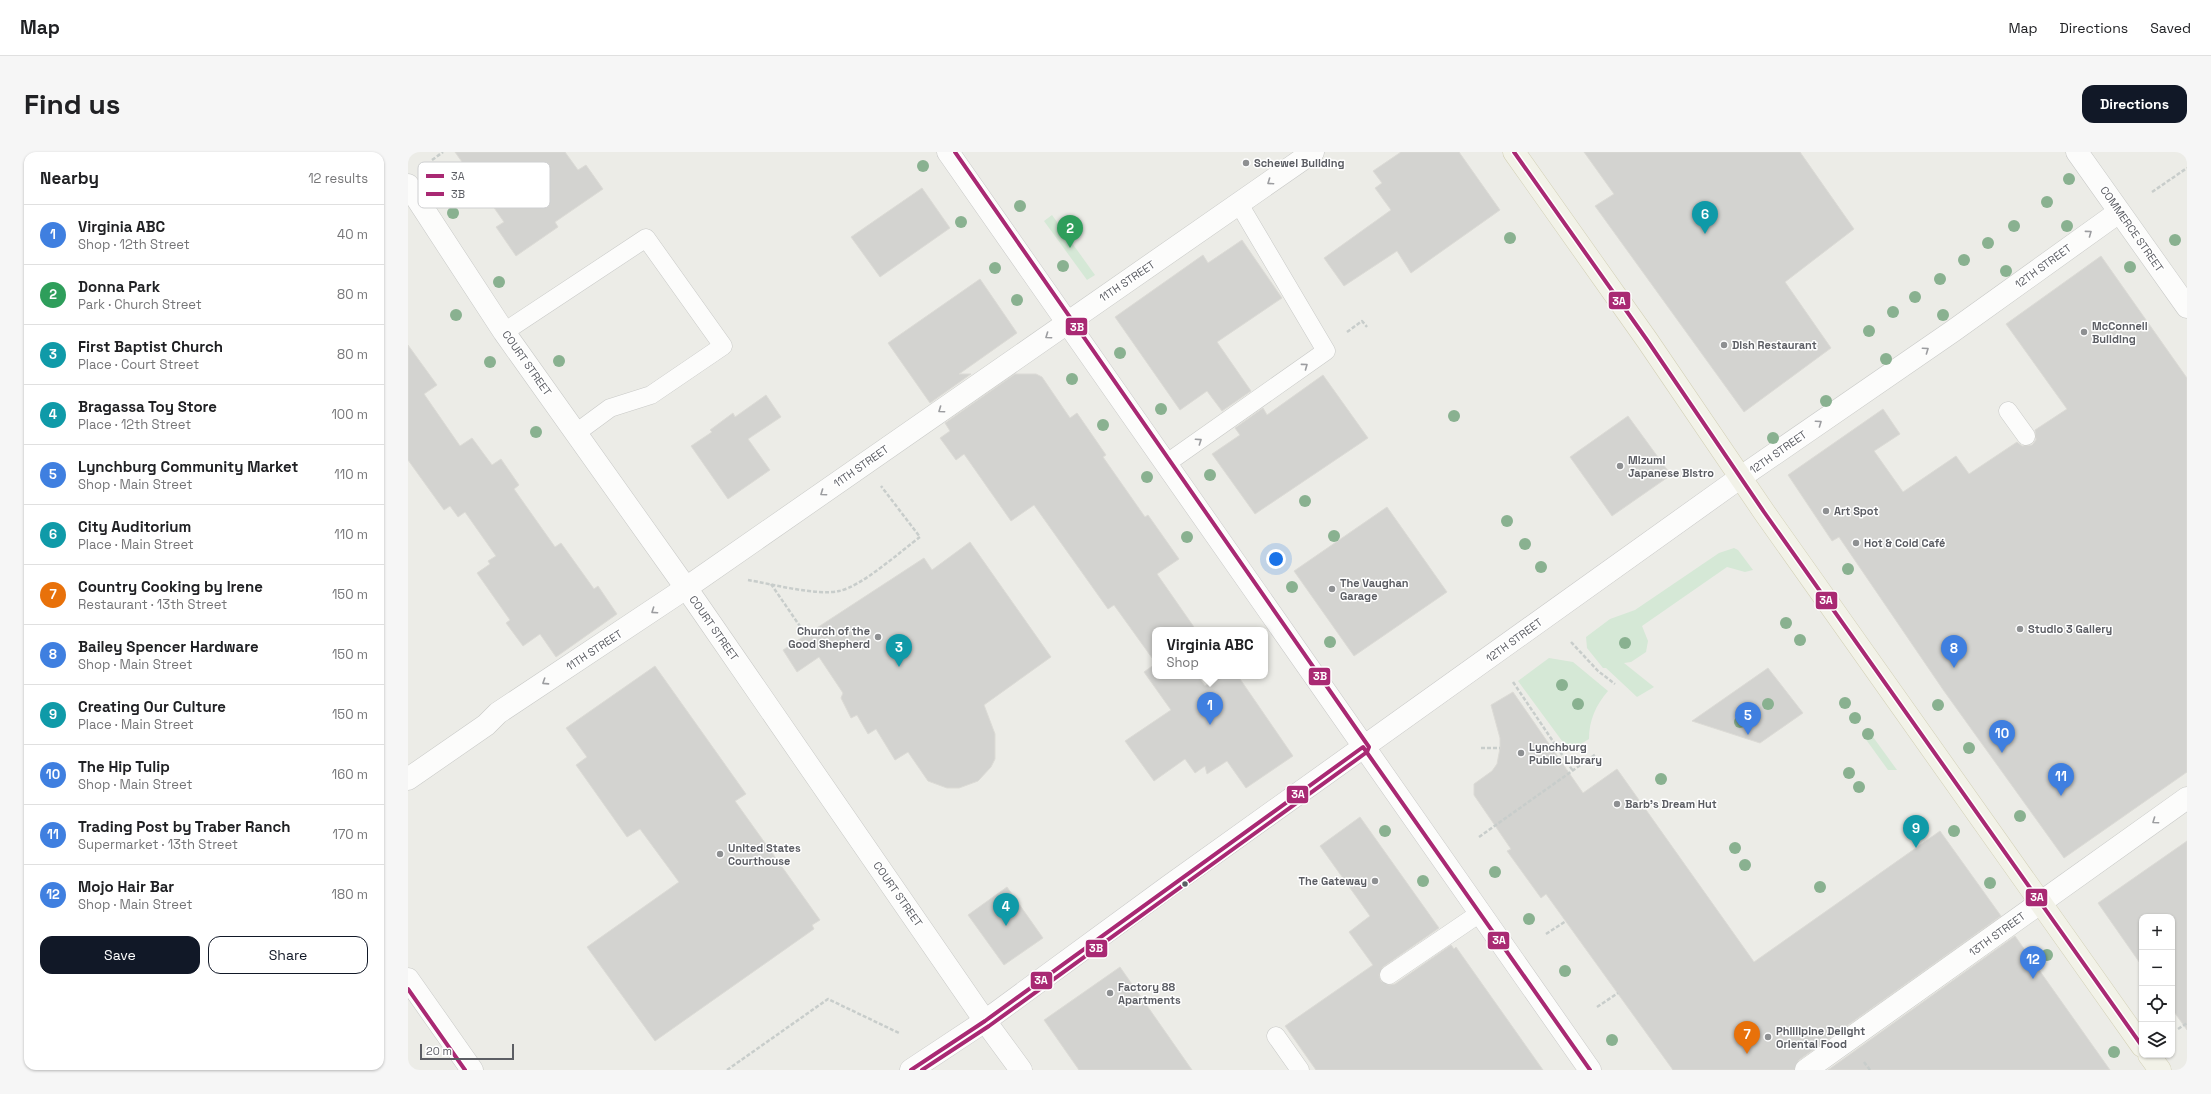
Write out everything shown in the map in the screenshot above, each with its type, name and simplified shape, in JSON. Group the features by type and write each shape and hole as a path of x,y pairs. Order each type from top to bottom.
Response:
{"main road":[{"path":"1514,152 1652,346 1741,477 2039,902 2139,1042"},
{"path":"2151,1058 2160,1070"}],"street":[{"path":"948,152 1167,463 1590,1070"},
{"name":"11TH STREET","path":"408,779 486,725 498,713 686,588 1313,152"},
{"name":"COMMERCE STREET","path":"2077,152 2187,307"},
{"name":"COURT STREET","path":"408,185 418,200"},
{"name":"COURT STREET","path":"423,208 504,332 686,588 1021,1070"},
{"name":"12TH STREET","path":"911,1070 986,1020 1741,477 1953,331 2119,212"},
{"name":"13TH STREET","path":"1806,1070 2014,923 2039,902 2187,798"},
{"path":"408,979 472,1070"}],"lane":[{"path":"1167,463 1326,351 1239,204"},
{"path":"504,332 646,238 723,346 651,395 610,408 576,433"},
{"path":"2008,411 2026,436"},
{"path":"1389,975 1480,913"},
{"path":"1276,1036 1300,1070"}],"path":[{"path":"432,160 444,152"},
{"path":"2152,192 2187,168"},
{"path":"1347,332 1362,321 1367,326"},
{"path":"741,579 826,593 840,591 854,586 920,537 889,496"},
{"path":"771,584 806,634"},
{"path":"1571,642 1598,671 1614,684"},
{"path":"1513,682 1574,771"},
{"path":"1481,748 1500,748"},
{"path":"1479,837 1596,754"},
{"path":"1546,934 1566,921"},
{"path":"1597,1007 1618,994"},
{"path":"727,1070 828,999 899,1033"},
{"path":"2178,1029 2187,1023"}],"green space":[{"path":"1052,215 1095,275 1087,280 1044,221"},
{"path":"1734,548 1738,550 1753,570 1745,572 1727,567 1642,626 1648,641 1646,652 1631,662 1624,663 1654,687 1637,697 1606,668 1603,668 1587,648 1586,637 1610,619 1635,610 1719,553"},
{"path":"1549,658 1573,662 1608,691 1594,713 1590,725 1589,739 1579,745 1565,745 1518,681"},
{"path":"1868,730 1897,770 1888,770 1862,734"}],"building":[{"path":"455,152 565,152 578,170 586,165 603,189 555,222 558,227 516,256 496,227 504,222 494,208 550,208 550,162 462,162"},
{"path":"1401,152 1459,152 1500,210 1411,273 1397,251 1344,286 1324,258 1391,210 1375,188 1382,183 1373,171"},
{"path":"1584,152 1800,152 1854,229 1785,282 1831,348 1744,412 1595,206 1614,194"},
{"path":"922,188 950,228 880,277 851,237"},
{"path":"1242,240 1282,298 1217,342 1251,391 1222,411 1207,391 1180,410 1115,317 1203,255 1208,263"},
{"path":"2101,256 2187,378 2187,772 2064,858 1944,691 1839,537 1832,541 1788,475 1883,409 1900,434 1874,451 1903,492 1956,456 1969,474 2017,442 2022,446 2032,445 2036,440 2035,430 2067,409 2006,324"},
{"path":"980,279 1017,333 959,374 971,374 930,403 888,343"},
{"path":"408,345 437,385 424,394 460,446 472,438 492,465 501,459 519,485 514,489 555,547 561,543 594,589 598,586 617,614 556,657 540,634 523,646 506,623 510,620 477,573 490,564 488,561 496,556 465,512 458,517 450,506 444,510 408,460"},
{"path":"1015,374 1036,374 1042,377 1070,418 1077,413 1106,455 1103,457 1145,517 1148,515 1179,559 1157,574 1194,627 1152,627 1152,658 1114,605 1108,609 1034,505 1011,521 964,454 956,460 940,438 950,431 945,423"},
{"path":"1323,375 1368,438 1255,514 1212,454 1240,435 1235,428 1263,408 1267,415"},
{"path":"766,395 781,417 748,439 770,470 728,499 691,446 712,432 710,430 733,413 735,417"},
{"name":"Mizumi Japanese Bistro","path":"1628,416 1671,475 1612,516 1570,457"},
{"path":"1387,507 1447,592 1354,656 1294,571"},
{"path":"970,542 1051,657 984,705 995,734 995,759 991,767 978,781 959,788 947,788 928,781 908,752 895,760 876,729 868,734 857,715 851,718 841,698 843,693 819,657 797,672 783,650 924,558 932,570"},
{"name":"United States Courthouse","path":"655,666 746,794 735,801 820,920 812,925 814,929 655,1041 587,947 679,882 640,829 627,837 576,765 587,757 566,728"},
{"path":"1152,666 1152,679 1200,679 1205,686 1216,679 1240,679 1293,756 1246,788 1227,761 1207,774 1205,766 1195,773 1185,759 1154,781 1125,741 1171,710 1144,672"},
{"path":"1768,668 1803,713 1760,743 1692,721"},
{"path":"1513,692 1583,793 1617,769 1754,962 1940,831 2001,916 1799,1060 1794,1070 1673,1070 1546,894 1541,898 1507,851 1511,849 1474,795 1474,784 1492,771 1497,764 1500,738 1491,705"},
{"path":"1360,817 1439,928 1383,967 1379,975 1381,981 1389,985 1395,984 1451,945 1454,949 1456,947 1543,1070 1316,1070 1285,1026 1373,965 1349,932 1370,916 1320,846"},
{"path":"2187,841 2187,1030 2175,1013 2175,914 2139,914 2139,962 2098,903"},
{"path":"1007,887 1043,938 1004,965 968,915"},
{"path":"2015,936 2110,1070 1828,1070"},
{"name":"Factory 88 Apartments","path":"1120,967 1192,1070 1079,1070 1044,1020"}],"transit line":[{"name":"3B","path":"922,1070 989,1026 1367,752 1369,747 955,152"},
{"name":"3A","path":"1514,152 1647,340 1764,512 2139,1042"},
{"name":"3A","path":"911,1070 985,1021 1363,747 1590,1070"},
{"name":"3B","path":"408,989 465,1070"}],"place":[{"name":"Schewel Building","path":"1246,163"},
{"name":"City Auditorium","path":"1705,234"},
{"name":"Donna Park","path":"1070,248"},
{"name":"McConnell Building","path":"2084,332"},
{"name":"Dish Restaurant","path":"1724,345"},
{"name":"Mizumi Japanese Bistro","path":"1620,466"},
{"name":"Art Spot","path":"1826,511"},
{"name":"Hot & Cold Café","path":"1856,543"},
{"name":"The Vaughan Garage","path":"1332,589"},
{"name":"Studio 3 Gallery","path":"2020,629"},
{"name":"Church of the Good Shepherd","path":"878,637"},
{"name":"First Baptist Church","path":"899,667"},
{"name":"Bailey Spencer Hardware","path":"1954,668"},
{"name":"Virginia ABC","path":"1210,725"},
{"name":"Lynchburg Community Market","path":"1748,735"},
{"name":"Lynchburg Public Library","path":"1521,753"},
{"name":"The Hip Tulip","path":"2002,753"},
{"name":"Trading Post by Traber Ranch","path":"2061,796"},
{"name":"Barb's Dream Hut","path":"1617,804"},
{"name":"Creating Our Culture","path":"1916,848"},
{"name":"United States Courthouse","path":"720,854"},
{"name":"The Gateway","path":"1375,881"},
{"name":"Bragassa Toy Store","path":"1006,926"},
{"name":"Mojo Hair Bar","path":"2033,979"},
{"name":"Factory 88 Apartments","path":"1110,993"},
{"name":"Phillipine Delight Oriental Food","path":"1768,1037"},
{"name":"Country Cooking by Irene","path":"1747,1054"}]}
